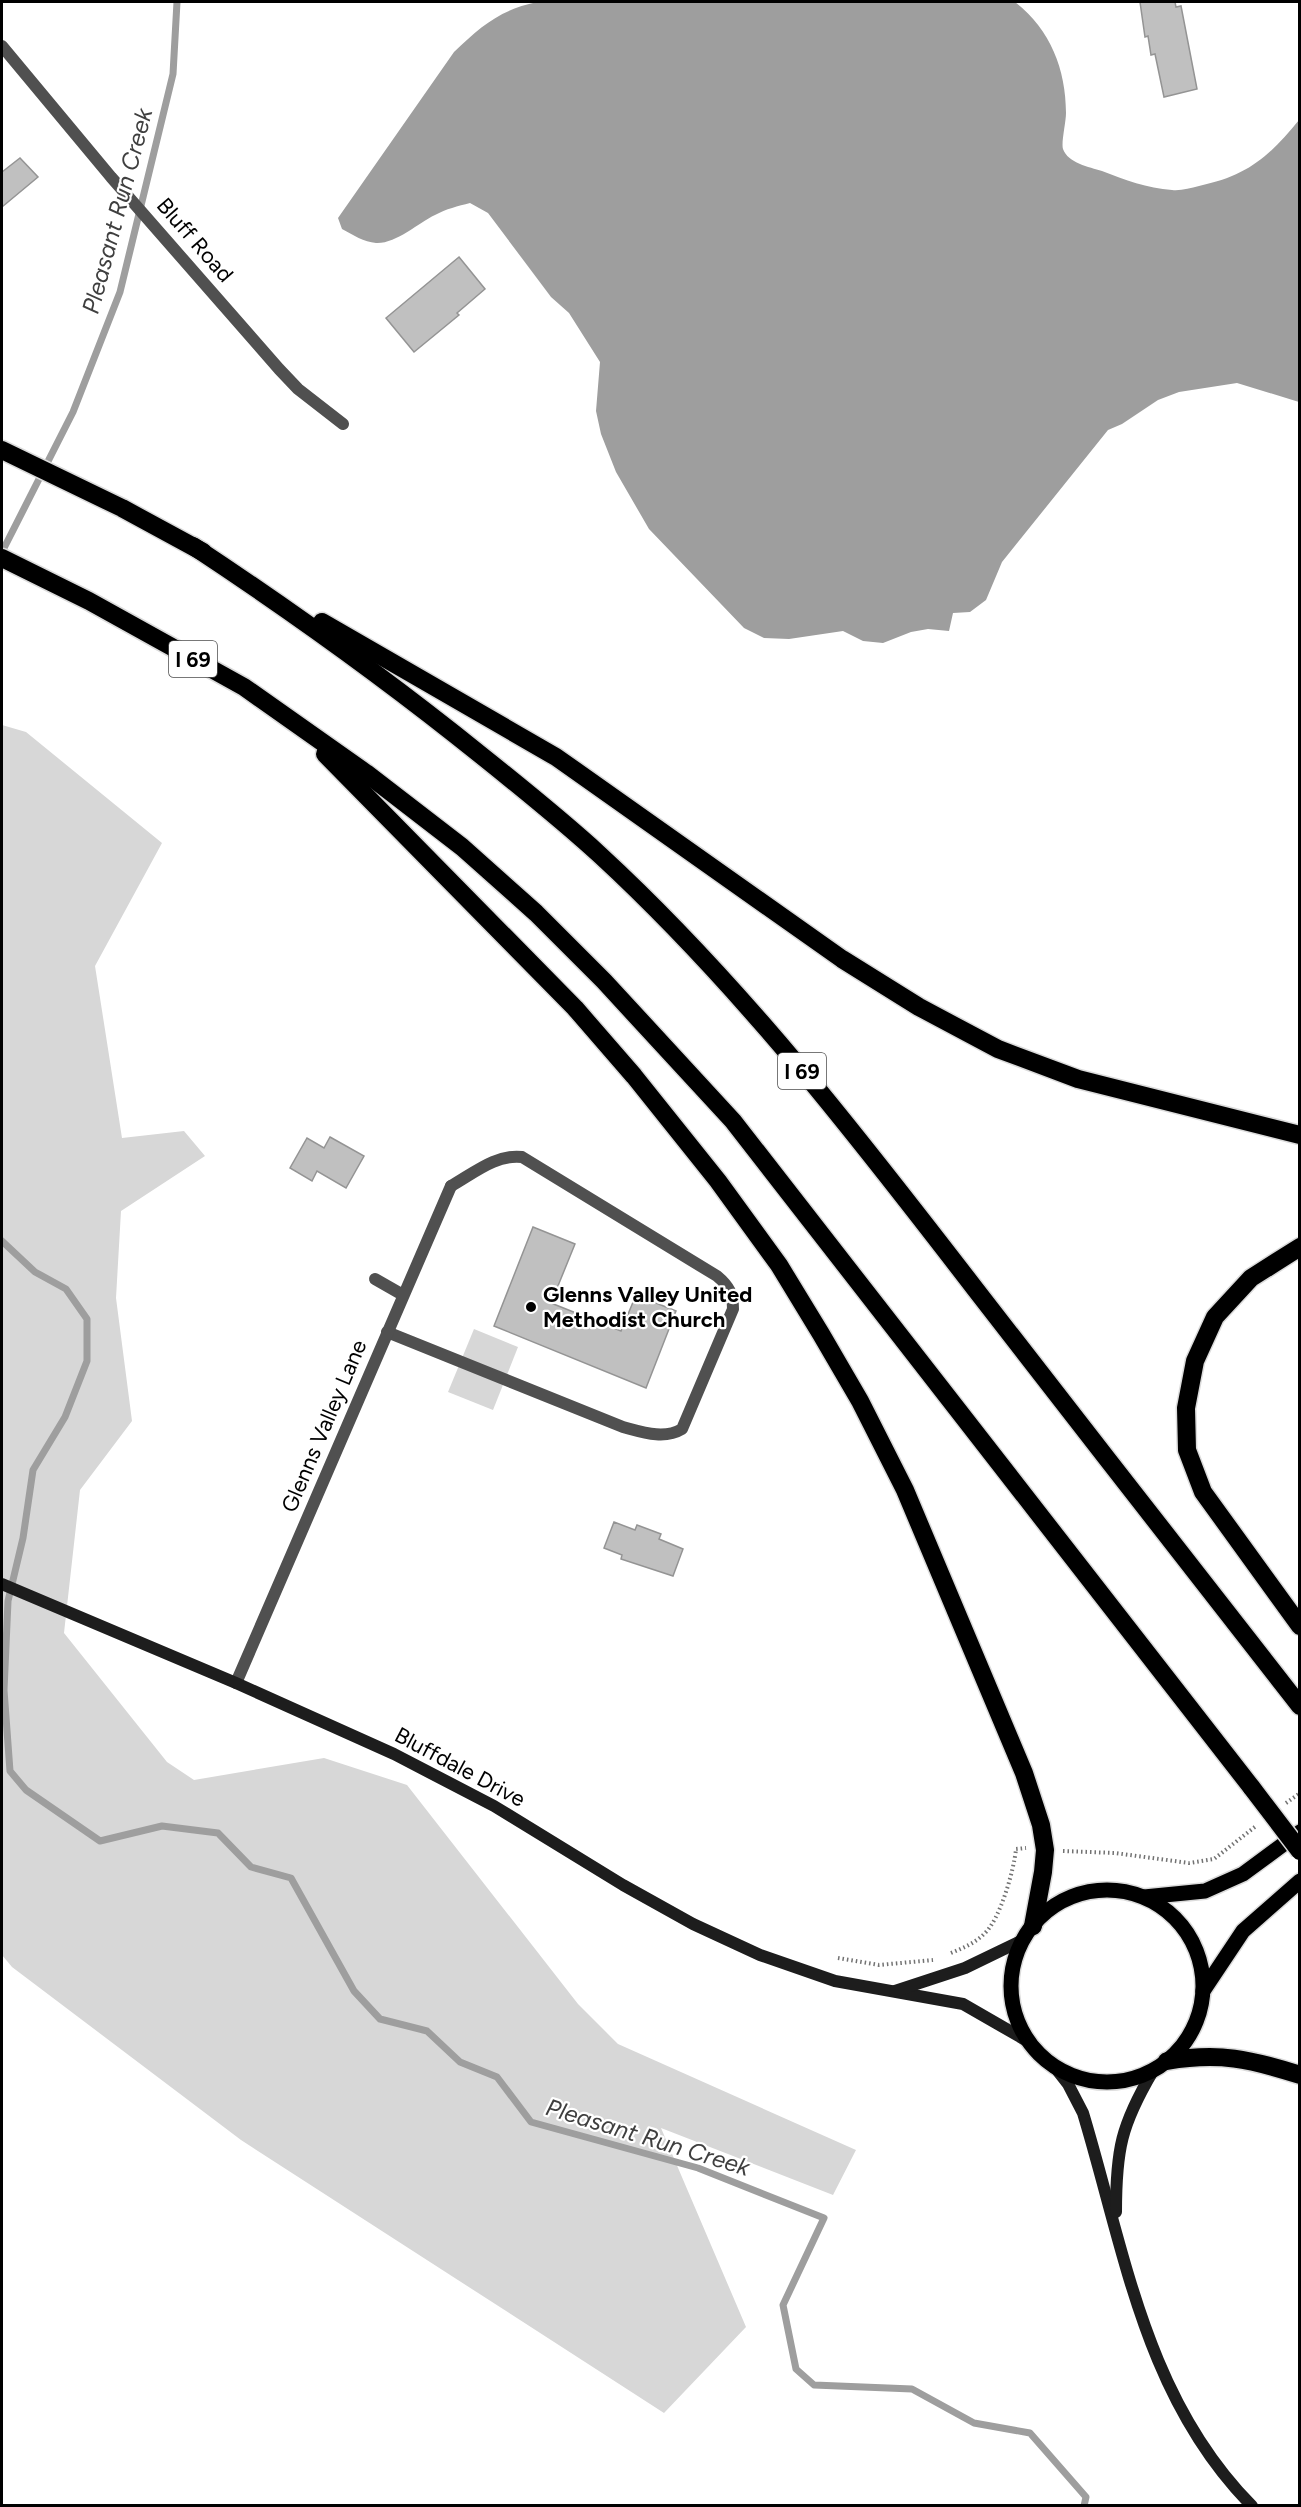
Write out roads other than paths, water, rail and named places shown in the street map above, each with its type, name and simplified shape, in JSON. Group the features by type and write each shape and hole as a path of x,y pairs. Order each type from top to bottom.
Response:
{"highway":[{"name":"I 69","path":"2,450 122,508 193,546 370,668 453,732 599,854 667,920 745,1003 880,1166 1299,1706"},
{"path":"193,546 556,757 843,959 919,1007 998,1049 1078,1079 1299,1135"},
{"name":"I 69","path":"2,558 89,601 244,687 366,773 462,847 536,913 670,1050 733,1121 1299,1851"},
{"path":"295,722 434,867 575,1008 634,1076 718,1181 779,1265 809,1314 860,1401 905,1490 1024,1773 1041,1825 1045,1850 1043,1872 1028,1933"},
{"path":"1299,1247 1251,1278 1215,1317 1195,1360 1186,1408 1187,1450 1203,1492 1299,1626"},
{"path":"1160,2066 1195,2056 1218,2055 1260,2062 1299,2075"}],"main road":[{"path":"1144,1897 1205,1891 1244,1874 1299,1832"},
{"path":"1203,1991 1243,1931 1299,1881"},
{"path":"1114,1890 1144,1897 1169,1912 1188,1934 1200,1961 1203,1991 1198,2017 1186,2042 1160,2066 1129,2080 1103,2082 1077,2078 1054,2066 1029,2042 1017,2018 1011,1992 1014,1965 1028,1933 1055,1905 1083,1893 1114,1890"}],"street":[{"name":"Bluff Road","path":"2,46 111,177 298,389 343,424"},
{"name":"Glenns Valley Lane","path":"236,1683 387,1332 403,1295 451,1186 500,1158 509,1155 522,1157 688,1257 725,1283 733,1295 733,1309 682,1429 674,1434 663,1435 623,1426 387,1332"},
{"path":"375,1279 403,1295"},
{"name":"Bluffdale Drive","path":"2,1584 236,1683 394,1755 494,1806 623,1885 712,1933 760,1955 835,1981 963,2004 1029,2042"},
{"name":"Bluffdale Drive","path":"894,1992 965,1968 1028,1933"},
{"path":"1054,2066 1068,2084 1083,2113 1148,2340 1175,2398 1201,2444 1252,2505"},
{"path":"1116,2229 1116,2178 1119,2146 1127,2119 1160,2066"}],"waterway":[{"name":"Pleasant Run Creek","path":"2,552 73,412 120,292 173,74 177,2"},
{"name":"Pleasant Run Creek","path":"2,1241 35,1272 66,1289 87,1319 87,1361 65,1417 33,1470 23,1538 8,1601 4,1690 10,1771 26,1790 100,1841 162,1826 218,1833 251,1867 291,1878 354,1991 380,2019 427,2031 460,2062 497,2077 531,2122 698,2168 824,2218 783,2305 796,2369 814,2385 912,2389 974,2423 1030,2433 1086,2497 1084,2506"}],"place":[{"name":"Glenns Valley United Methodist Church","path":"531,1307"}]}
